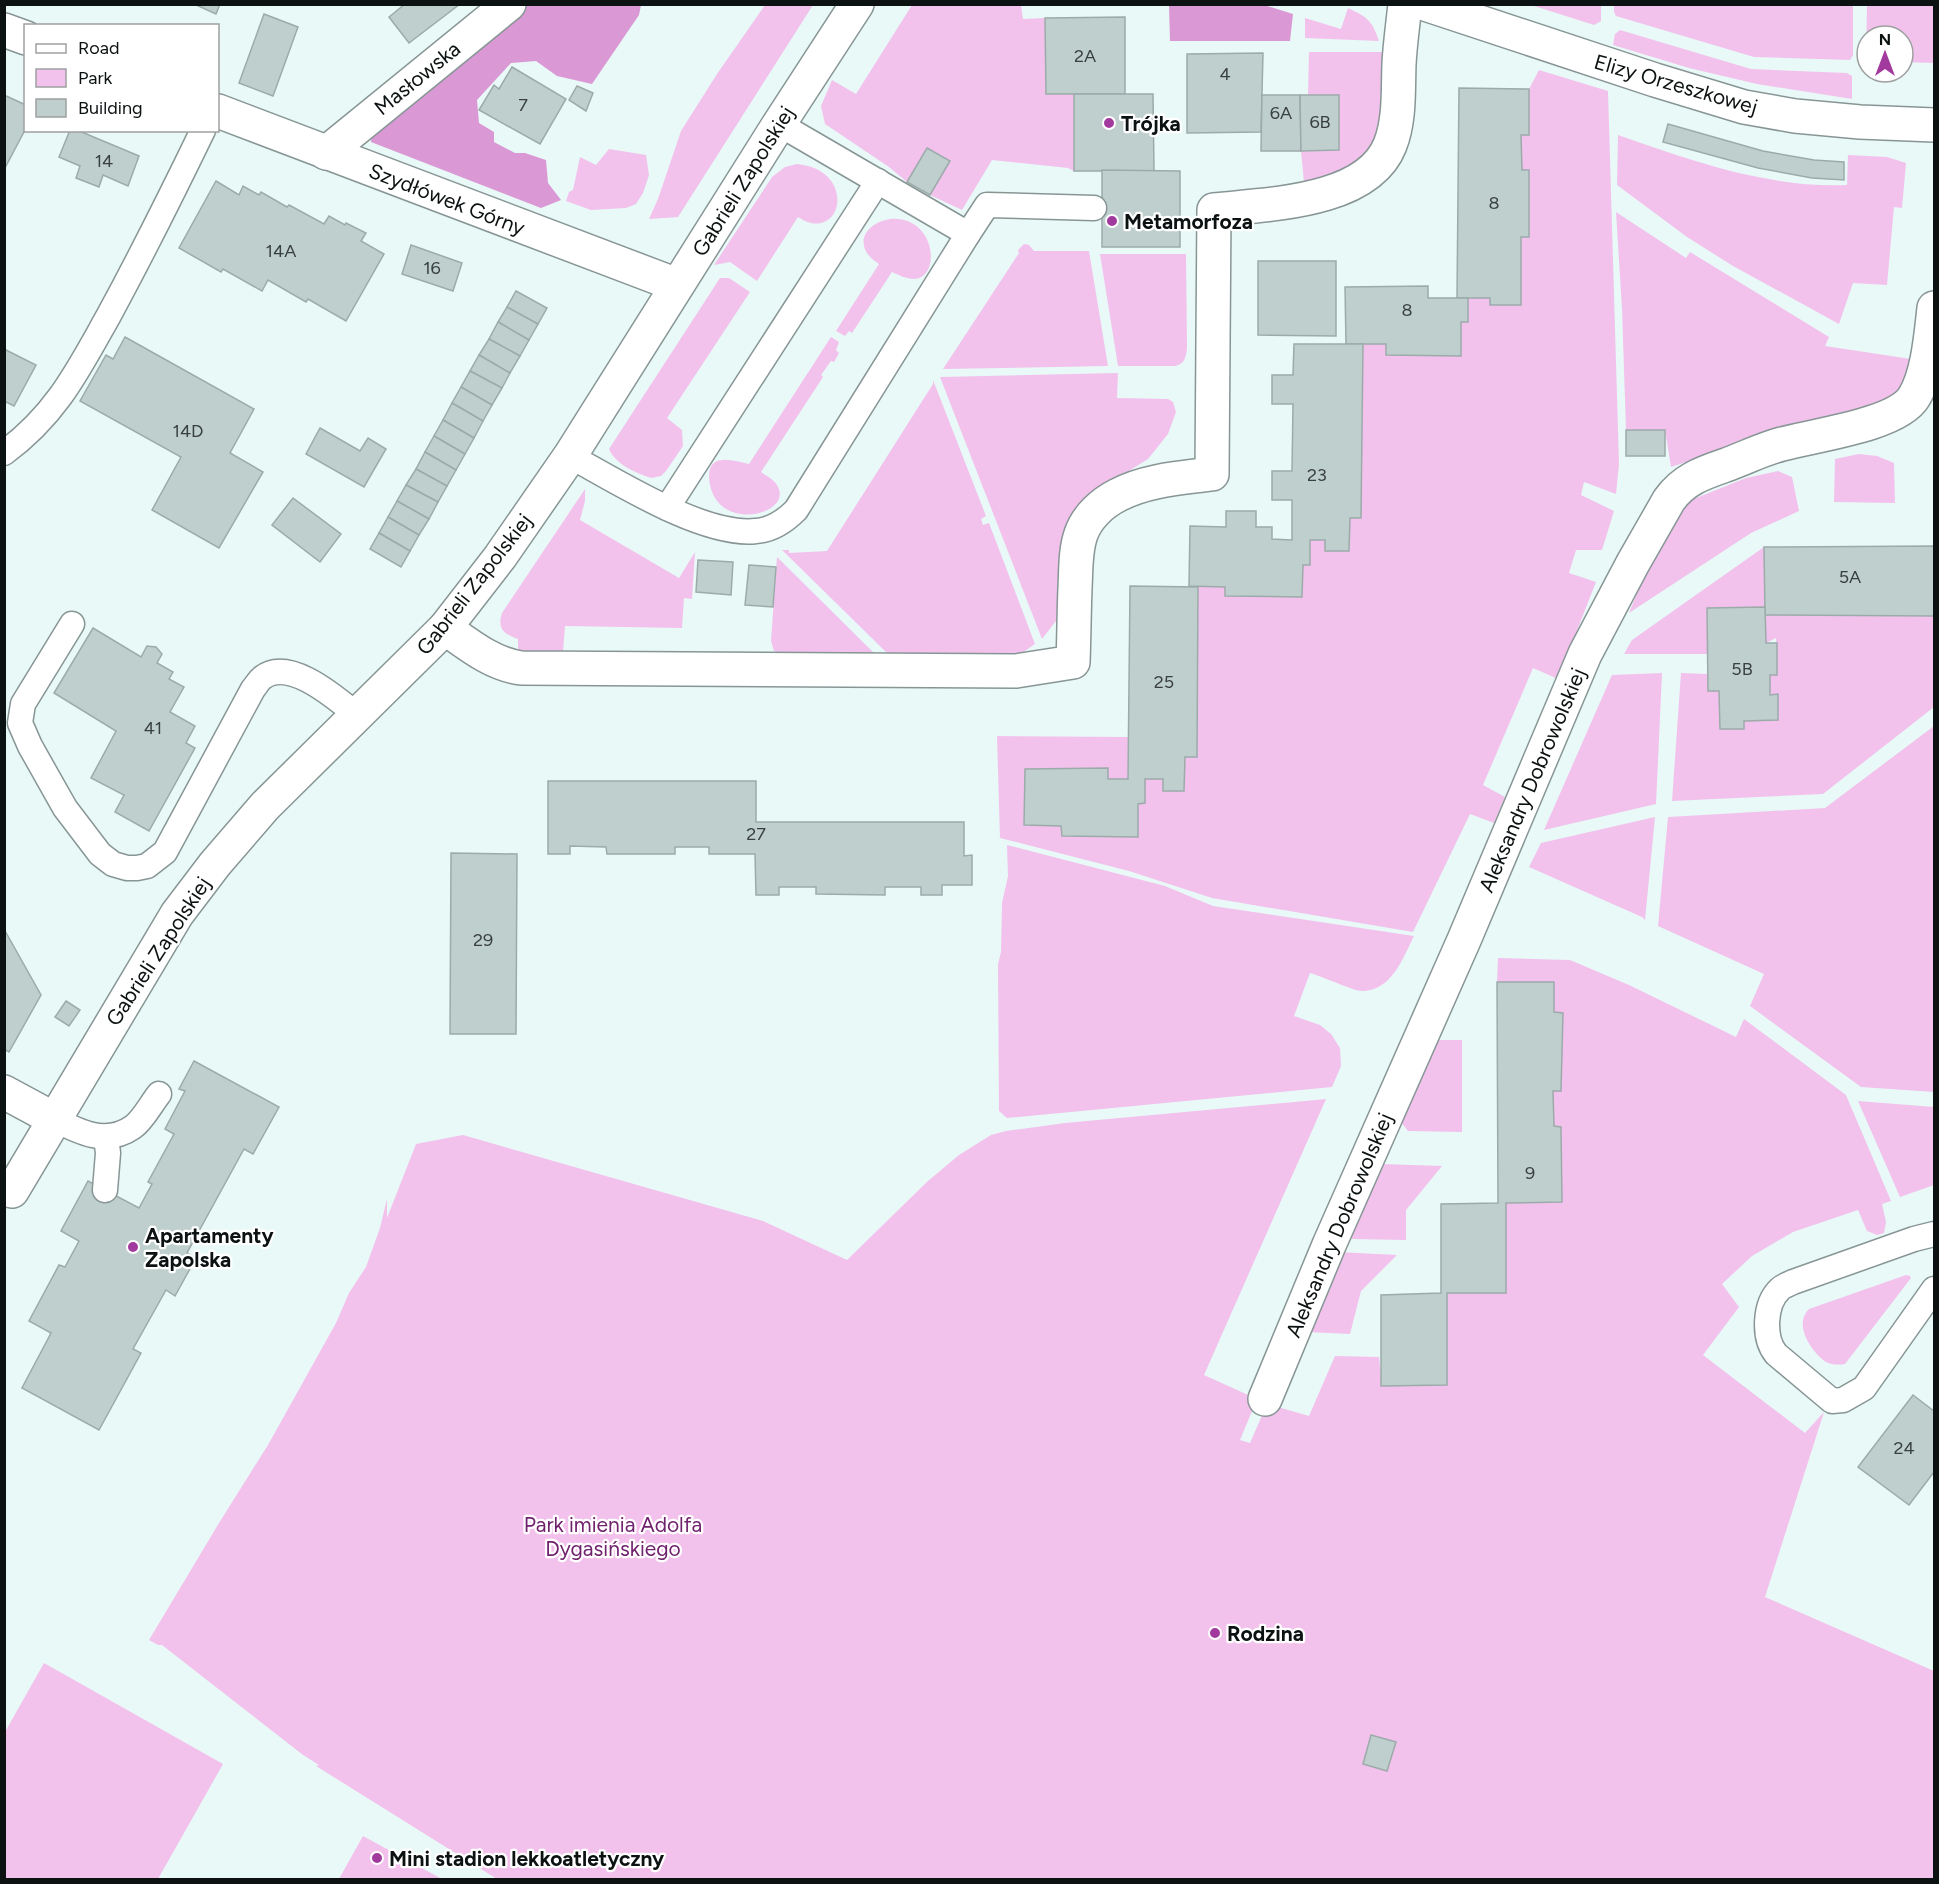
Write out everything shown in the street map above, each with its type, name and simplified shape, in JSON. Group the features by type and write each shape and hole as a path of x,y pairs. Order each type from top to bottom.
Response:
{"street":[{"name":"Masłowska","path":"326,153 509,4"},
{"name":"Gabrieli Zapolskiej","path":"12,1191 125,999 183,906 215,864 265,806 445,628 500,557 570,456 856,4"},
{"path":"445,628 494,661 521,668 1016,671 1073,662 1076,557 1082,532 1088,520 1097,509 1131,489 1212,474 1214,210 1315,197 1358,181 1378,166 1391,144 1396,122 1405,4"},
{"name":"Elizy Orzeszkowej","path":"1425,4 1744,107 1795,116 1860,122 1935,125"},
{"path":"4,30 24,37"},
{"name":"Szydłówek Górny","path":"219,111 677,285"},
{"name":"Aleksandry Dobrowolskiej","path":"1264,1399 1329,1245 1464,940 1585,654 1669,500 1683,483 1694,476 1780,445 1878,421 1904,409 1914,398 1919,386 1926,361 1935,308"},
{"path":"4,1092 54,1119"}],"lane":[{"path":"779,124 968,234"},
{"path":"4,453 31,432 72,380 130,276 202,132"},
{"path":"667,508 878,182"},
{"path":"570,456 667,508 706,524 743,531 758,531 777,525 796,510 987,205 1094,208"},
{"path":"72,624 23,704 20,723 30,746 65,808 100,854 113,864 127,868 147,866 165,852 253,689 262,678 274,673 301,676 329,692 357,716"},
{"path":"54,1119 77,1131 97,1137 106,1137 134,1126 159,1094"},
{"path":"105,1190 108,1153 106,1137"},
{"path":"1935,1234 1892,1246 1781,1288 1775,1296 1768,1316 1767,1329 1771,1348 1832,1401 1843,1400 1864,1388 1935,1288"}],"green space":[{"path":"1614,4 1853,5 1853,55 1850,60 1754,57 1616,16"},
{"path":"765,5 813,5 678,217 649,219 681,131"},
{"path":"912,5 1021,5 1023,19 1045,18 1046,94 1074,94 1074,171 1068,168 992,160 962,210 907,182 889,167 825,124 821,106 832,80 856,94"},
{"path":"1531,5 1601,5 1601,21 1594,25"},
{"path":"1867,5 1934,5 1934,63 1915,62 1915,24 1867,24"},
{"path":"1348,8 1368,20 1379,41 1305,38 1305,18 1341,29"},
{"path":"1620,30 1751,69 1847,73 1852,76 1852,99 1757,84 1689,68 1613,45 1615,34"},
{"path":"1309,52 1384,52 1384,97 1379,128 1367,155 1344,170 1304,182 1301,151 1339,149 1339,95 1308,95"},
{"path":"1539,70 1608,91 1619,464 1616,494 1584,482 1581,495 1614,511 1602,550 1576,550 1569,573 1596,582 1558,679 1533,668 1483,785 1505,797 1494,823 1470,814 1413,932 1212,898 1129,871 1000,838 997,736 1129,737 1128,779 1108,779 1107,768 1025,769 1024,825 1061,826 1062,836 1138,837 1138,804 1145,803 1145,779 1163,779 1163,791 1184,791 1185,757 1197,756 1198,587 1225,587 1225,596 1302,597 1303,565 1310,565 1310,540 1325,540 1325,551 1349,550 1350,518 1361,518 1363,344 1386,344 1387,355 1461,356 1461,322 1468,322 1468,298 1490,298 1490,305 1521,304 1521,237 1529,237 1529,170 1522,170 1521,135 1529,135 1529,89"},
{"path":"1618,135 1731,171 1788,182 1818,185 1847,185 1848,155 1887,157 1906,163 1902,208 1894,207 1887,285 1853,283 1839,324 1733,266 1687,237 1617,185"},
{"path":"609,149 646,155 649,175 643,193 636,204 626,208 591,210 566,201 569,192 573,190 580,157 596,165"},
{"path":"797,164 815,168 827,176 835,187 836,209 831,217 822,223 811,223 798,217 757,281 730,262 714,265 772,177 785,167"},
{"path":"1616,212 1686,258 1690,252 1829,337 1825,346 1911,359 1907,380 1892,397 1866,414 1793,427 1671,467 1665,430 1626,430"},
{"path":"890,219 905,220 917,227 925,236 930,247 929,269 923,276 914,279 892,272 852,333 849,331 845,336 836,331 879,264 866,251 864,237 873,226"},
{"path":"1024,244 1029,245 1034,251 1089,251 1108,366 943,369 1019,253 1018,250"},
{"path":"1100,254 1186,254 1187,348 1181,364 1175,366 1118,366"},
{"path":"720,278 729,278 750,292 667,418 682,430 683,446 661,476 651,478 639,474 616,460 609,449"},
{"path":"831,337 839,342 836,350 839,353 834,362 831,361 821,375 823,377 761,472 773,480 778,487 780,497 775,505 753,514 740,514 727,509 716,500 710,485 711,467 720,460 749,464"},
{"path":"1118,373 1117,398 1168,399 1173,402 1176,412 1168,434 1148,459 1124,474 1056,621 1042,639 940,377"},
{"path":"933,380 986,516 981,519 983,525 989,523 1035,644 1022,653 1012,656 888,654 782,550 789,550 789,553 827,551 933,384"},
{"path":"1859,454 1877,456 1894,463 1895,503 1834,502 1835,459"},
{"path":"1778,471 1792,477 1799,511 1751,533 1629,613 1653,555 1686,502 1746,478"},
{"path":"585,489 585,501 580,520 679,578 695,552 692,599 684,598 682,628 565,626 563,652 518,652 518,639 505,633 501,627 502,613"},
{"path":"1764,547 1765,607 1707,608 1708,654 1624,654 1632,640"},
{"path":"777,557 877,656 783,654 774,651 771,641"},
{"path":"1765,615 1934,616 1934,707 1823,794 1672,801 1681,673 1708,674 1708,691 1719,691 1720,728 1744,729 1744,721 1778,720 1777,694 1770,695 1770,675 1777,675 1776,638 1766,643"},
{"path":"1662,673 1656,804 1544,830 1612,675"},
{"path":"1934,726 1934,1092 1861,1087 1750,1006 1764,974 1658,926 1668,817 1825,808"},
{"path":"1655,817 1645,920 1529,867 1541,843"},
{"path":"1007,845 1165,886 1213,906 1414,936 1401,963 1389,979 1373,989 1359,991 1310,973 1294,1016 1320,1025 1331,1034 1340,1048 1341,1066 1332,1087 1007,1118 999,1111 998,964 1001,952 1002,903 1008,876"},
{"name":"Park imienia Adolfa Dygasińskiego","path":"1498,958 1570,960 1629,985 1736,1037 1744,1019 1846,1095 1891,1201 1882,1204 1886,1222 1884,1233 1877,1235 1867,1231 1858,1210 1793,1232 1752,1256 1722,1284 1739,1307 1703,1355 1805,1433 1824,1412 1765,1597 1934,1671 1934,1879 497,1879 316,1766 319,1765 162,1645 149,1640 268,1445 336,1323 349,1293 366,1267 380,1228 387,1199 387,1218 416,1144 463,1135 763,1221 847,1260 928,1181 959,1155 991,1135 1065,1123 1326,1099 1204,1375 1257,1399 1240,1440 1250,1443 1267,1404 1309,1416 1335,1356 1379,1357 1382,1386 1447,1385 1447,1293 1506,1293 1506,1203 1562,1202 1561,1128 1554,1126 1553,1091 1561,1090 1563,1013 1554,1012 1554,982 1497,982"},
{"path":"1437,1040 1462,1040 1462,1132 1408,1131 1401,1122"},
{"path":"1858,1101 1934,1107 1934,1185 1900,1197"},
{"path":"1382,1164 1442,1166 1406,1210 1406,1240 1351,1239"},
{"path":"1338,1252 1397,1255 1361,1291 1350,1334 1307,1332"},
{"path":"1906,1275 1911,1278 1845,1364 1828,1363 1815,1352 1803,1330 1805,1315 1809,1309"},
{"path":"44,1663 223,1764 158,1879 5,1879 5,1732"},
{"name":"Mini stadion lekkoatletyczny","path":"363,1836 442,1879 339,1879"}],"shaded area":[{"path":"524,5 641,5 639,15 592,84 557,76 536,61 511,63 477,100 479,123 494,132 494,142 515,153 525,153 546,160 548,183 561,200 541,208 371,142 372,126"},
{"path":"1169,5 1264,5 1293,14 1290,41 1170,41"}],"building":[{"path":"194,4 220,4 216,14"},
{"path":"405,4 460,4 409,43 389,17"},
{"path":"264,14 298,27 273,96 239,83"},
{"path":"1125,17 1125,94 1046,94 1045,18"},
{"path":"1263,53 1261,132 1187,133 1187,54"},
{"path":"512,67 566,99 540,144 479,110 494,85 499,89"},
{"path":"577,86 593,93 586,111 569,100"},
{"path":"1459,88 1529,89 1529,135 1521,135 1522,170 1529,170 1529,237 1521,237 1521,305 1490,305 1490,298 1457,298"},
{"path":"1074,94 1153,94 1154,171 1074,171"},
{"path":"4,95 24,104 24,132 5,168"},
{"path":"1262,95 1300,95 1301,151 1261,151"},
{"path":"1300,95 1339,95 1339,150 1301,151"},
{"path":"1668,124 1763,151 1814,160 1844,162 1844,180 1812,178 1758,168 1663,142"},
{"path":"69,132 82,132 139,156 128,186 103,175 99,187 76,178 80,166 59,157"},
{"path":"927,148 950,161 930,195 907,182"},
{"path":"1102,170 1180,171 1180,247 1102,247"},
{"path":"216,181 239,195 243,186 259,195 261,192 287,207 289,205 324,224 329,216 366,233 361,241 384,254 346,321 268,280 262,291 223,269 221,272 179,248"},
{"path":"411,245 462,263 453,291 402,274"},
{"path":"1258,261 1336,261 1336,336 1258,335"},
{"path":"1428,286 1428,298 1468,298 1468,322 1461,322 1461,356 1386,355 1386,344 1346,344 1345,287"},
{"path":"516,291 547,308 538,324 507,307"},
{"path":"507,307 538,324 529,340 498,322"},
{"path":"498,322 529,340 520,356 489,339"},
{"path":"125,337 254,409 230,453 263,472 219,548 152,510 181,457 80,401 106,355 113,359"},
{"path":"489,339 520,356 510,373 479,355"},
{"path":"1294,344 1363,344 1361,518 1350,518 1349,551 1325,551 1325,540 1310,540 1310,565 1303,565 1302,597 1225,596 1225,587 1189,586 1190,526 1226,527 1226,511 1256,511 1256,527 1272,527 1272,539 1292,540 1292,500 1272,500 1272,471 1292,471 1293,404 1272,404 1272,375 1293,375"},
{"path":"4,349 36,365 14,406 4,401"},
{"path":"479,355 510,373 502,388 470,371"},
{"path":"470,371 502,388 492,405 461,387"},
{"path":"461,387 492,405 483,421 452,403"},
{"path":"452,403 483,421 474,438 443,420"},
{"path":"443,420 474,438 465,454 434,436"},
{"path":"320,428 360,451 368,438 386,449 364,487 306,454"},
{"path":"1626,430 1665,430 1665,456 1626,456"},
{"path":"434,436 465,454 456,470 425,452"},
{"path":"425,452 456,470 447,486 416,469"},
{"path":"416,469 447,486 438,502 406,485"},
{"path":"406,485 438,502 429,519 397,501"},
{"path":"293,498 341,534 320,562 272,525"},
{"path":"397,501 429,519 419,535 388,517"},
{"path":"388,517 419,535 410,551 379,533"},
{"path":"379,533 410,551 401,567 370,549"},
{"path":"1934,546 1934,616 1765,615 1764,547"},
{"path":"698,560 733,562 731,595 696,592"},
{"path":"749,565 776,567 773,607 745,605"},
{"path":"1130,586 1198,587 1197,757 1185,757 1184,791 1163,791 1163,779 1145,779 1145,803 1138,804 1138,837 1062,836 1061,826 1024,825 1025,769 1108,768 1108,779 1128,779"},
{"path":"1765,607 1766,643 1777,643 1777,675 1770,675 1770,695 1778,694 1778,720 1744,721 1744,729 1720,729 1719,691 1708,691 1707,608"},
{"path":"93,628 141,657 147,646 156,647 162,654 157,663 173,672 169,679 184,687 170,712 195,726 186,743 195,748 149,831 115,812 124,795 91,778 116,731 54,693"},
{"path":"548,781 756,781 756,822 964,822 964,856 972,855 972,885 942,885 942,895 921,895 921,887 885,887 885,895 816,894 816,887 779,887 779,895 756,895 755,854 709,854 709,847 675,847 675,854 607,854 606,847 570,846 570,854 548,854"},
{"path":"451,853 517,854 516,1034 450,1034"},
{"path":"4,929 41,995 9,1052 4,1049"},
{"path":"1497,982 1554,982 1554,1012 1563,1013 1561,1091 1553,1091 1554,1126 1561,1127 1562,1202 1506,1203 1506,1293 1447,1293 1447,1385 1381,1386 1381,1295 1441,1293 1441,1204 1498,1203"},
{"path":"66,1001 80,1010 69,1026 55,1017"},
{"name":"Apartamenty Zapolska","path":"194,1061 279,1107 253,1154 244,1149 187,1253 196,1258 175,1296 166,1290 133,1349 141,1353 99,1430 22,1388 51,1333 29,1321 59,1265 65,1267 79,1241 61,1231 88,1181 139,1208 152,1184 148,1182 174,1134 165,1129 185,1091 179,1089"},
{"path":"1913,1395 1934,1411 1934,1472 1909,1505 1858,1467"},
{"path":"1371,1735 1396,1742 1387,1771 1363,1764"}],"place":[{"name":"Trójka","path":"1109,123"},
{"name":"Metamorfoza","path":"1112,221"},
{"name":"Apartamenty Zapolska","path":"133,1247"},
{"name":"Rodzina","path":"1215,1633"},
{"name":"Mini stadion lekkoatletyczny","path":"377,1858"}]}
